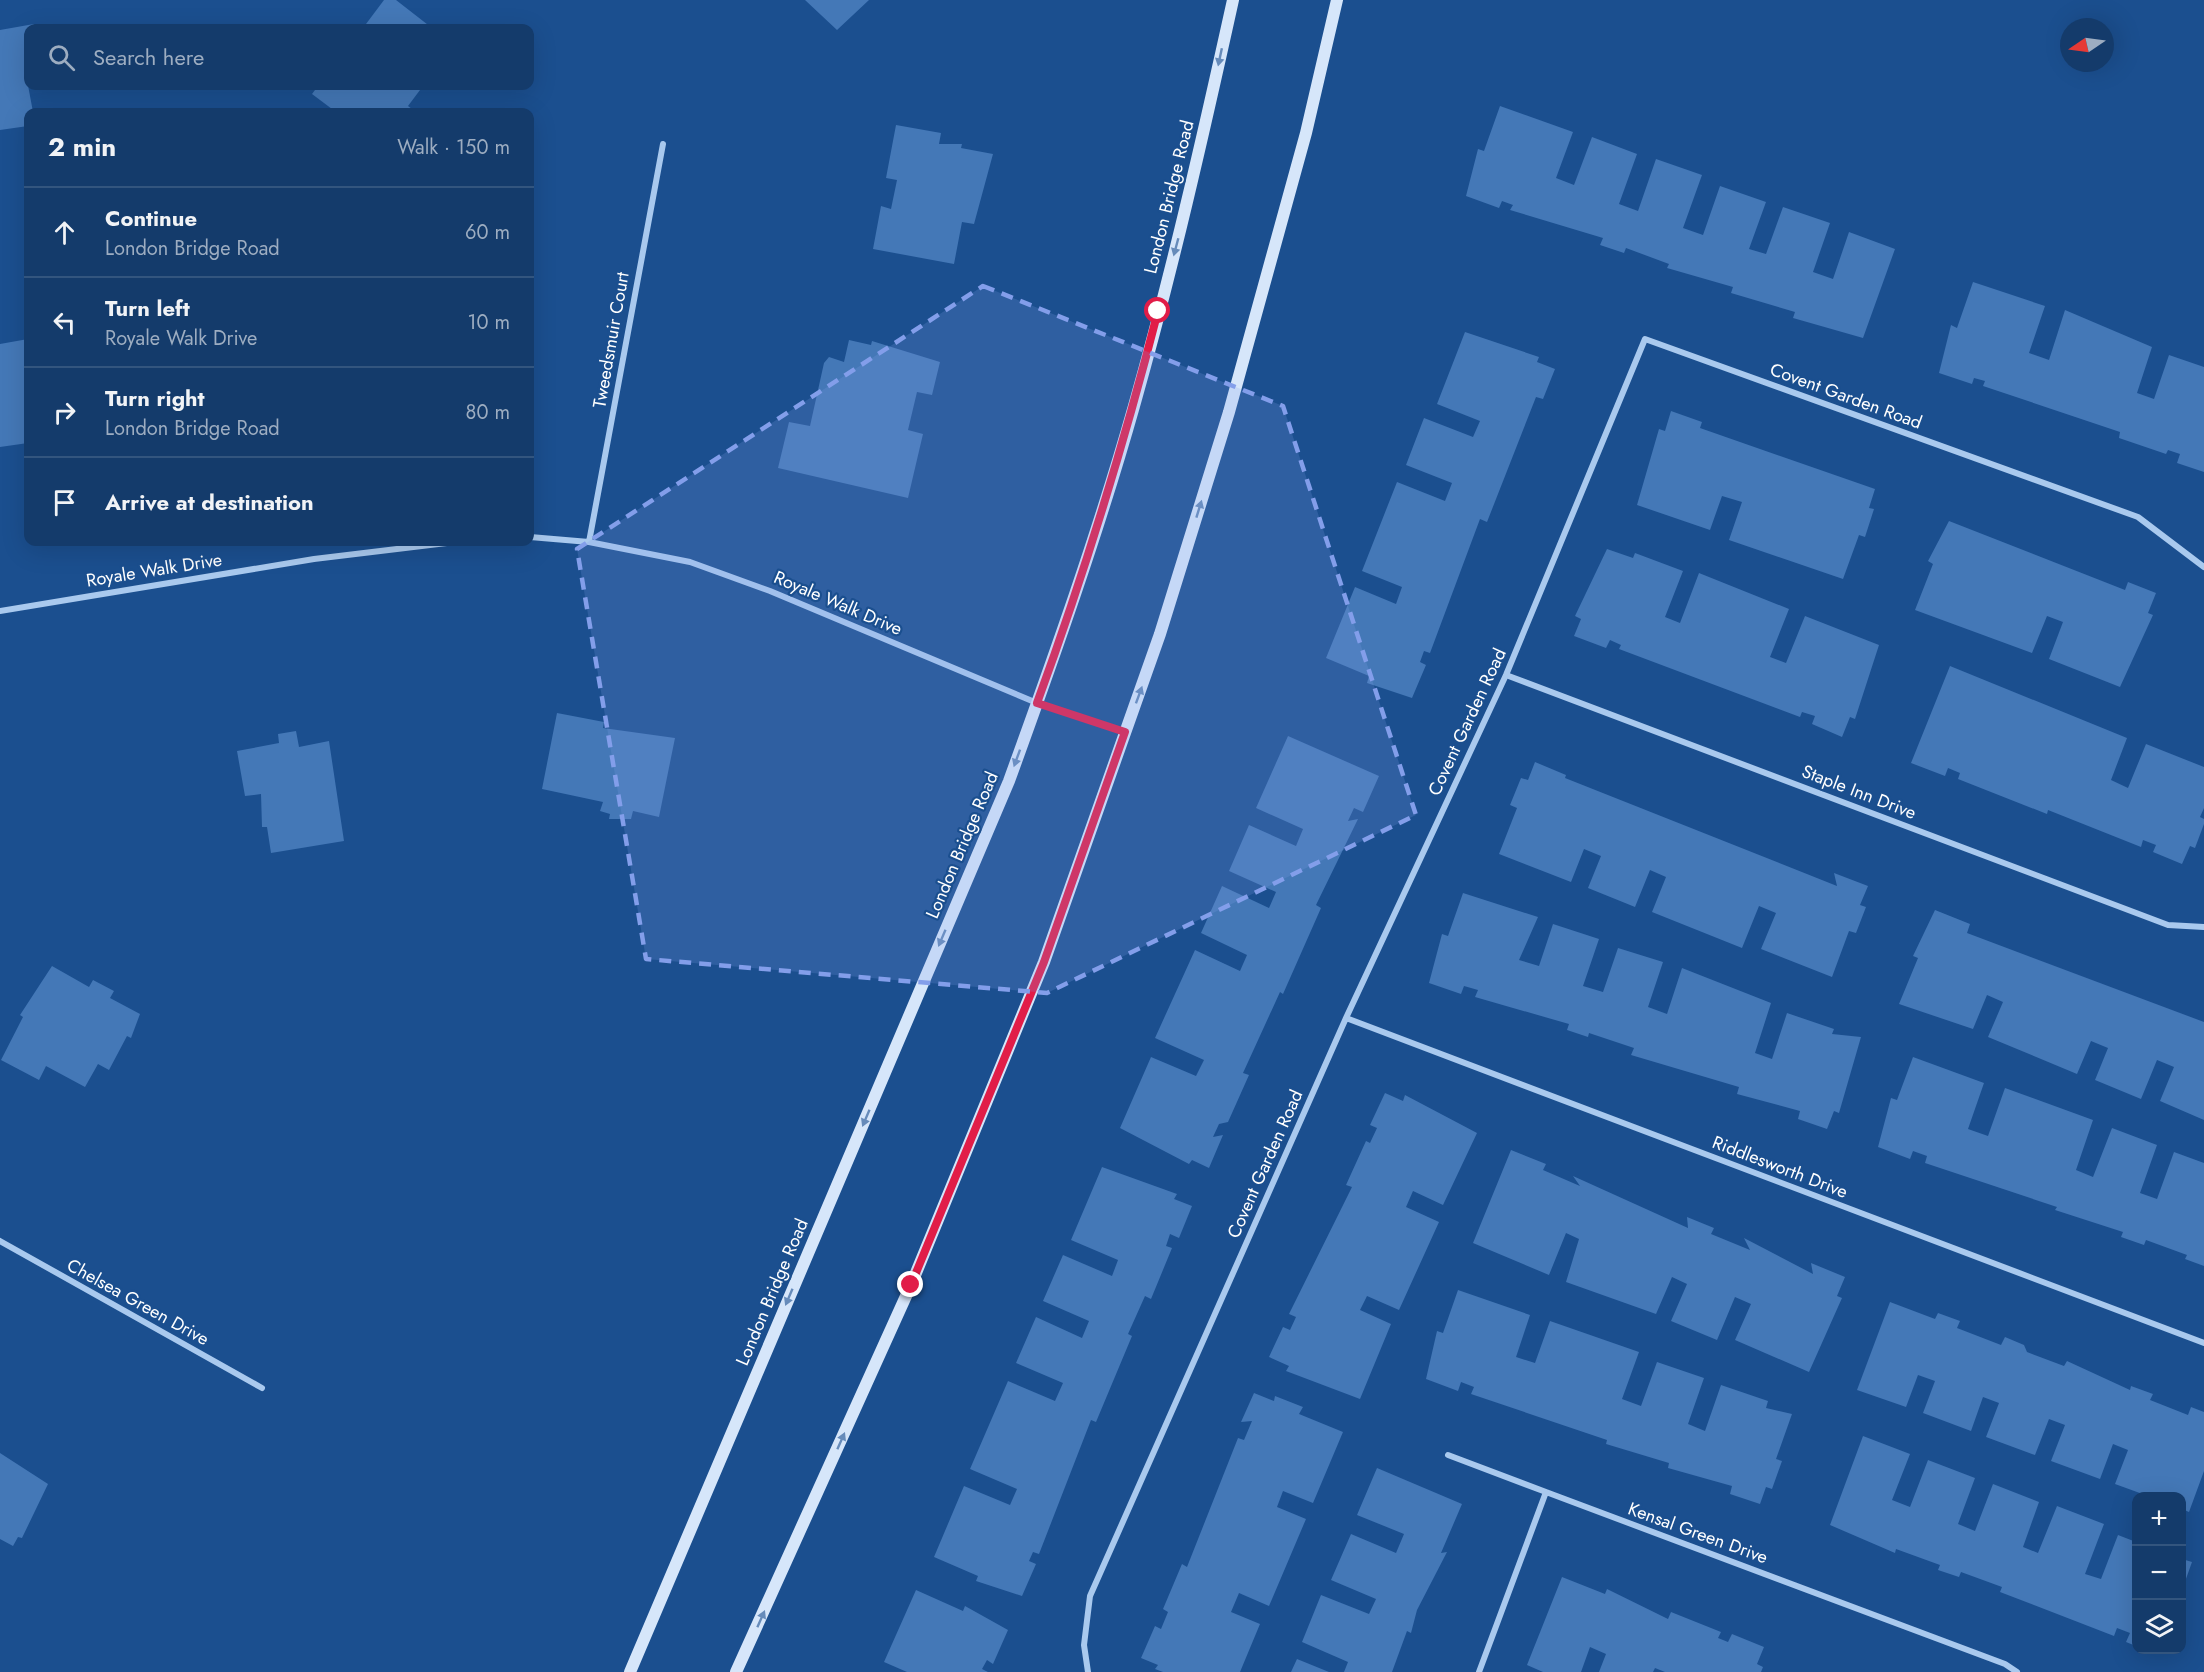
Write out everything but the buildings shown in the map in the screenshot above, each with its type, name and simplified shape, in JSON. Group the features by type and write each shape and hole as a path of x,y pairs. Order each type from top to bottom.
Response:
{"main road":[{"name":"London Bridge Road","path":"630,1672 1005,792 1060,642 1134,407 1196,168 1233,0"},
{"path":"736,1672 911,1285 1044,962 1160,634 1229,412 1306,133 1337,0"}],"street":[{"name":"Tweedsmuir Court","path":"589,542 663,144"},
{"name":"Covent Garden Road","path":"1088,1672 1084,1645 1090,1596 1346,1018 1506,675 1645,339 2138,517 2204,567"},
{"name":"Royale Walk Drive","path":"534,537 589,542 690,562 760,587 1037,703 1125,732"},
{"name":"Royale Walk Drive","path":"0,611 314,559 422,546"},
{"name":"Staple Inn Drive","path":"1506,675 2168,924 2204,927"},
{"name":"Riddlesworth Drive","path":"1346,1018 2204,1342"},
{"name":"Chelsea Green Drive","path":"0,1241 262,1388"},
{"name":"Kensal Green Drive","path":"1448,1455 2005,1664 2017,1672"},
{"path":"1479,1672 1546,1492"}],"highlighted area":[{"path":"983,286 1283,406 1416,815 1047,993 646,959 577,549"}],"route":[{"path":"911,1285 1044,962 1125,732 1037,703 1060,642 1134,407 1158,311"}]}
